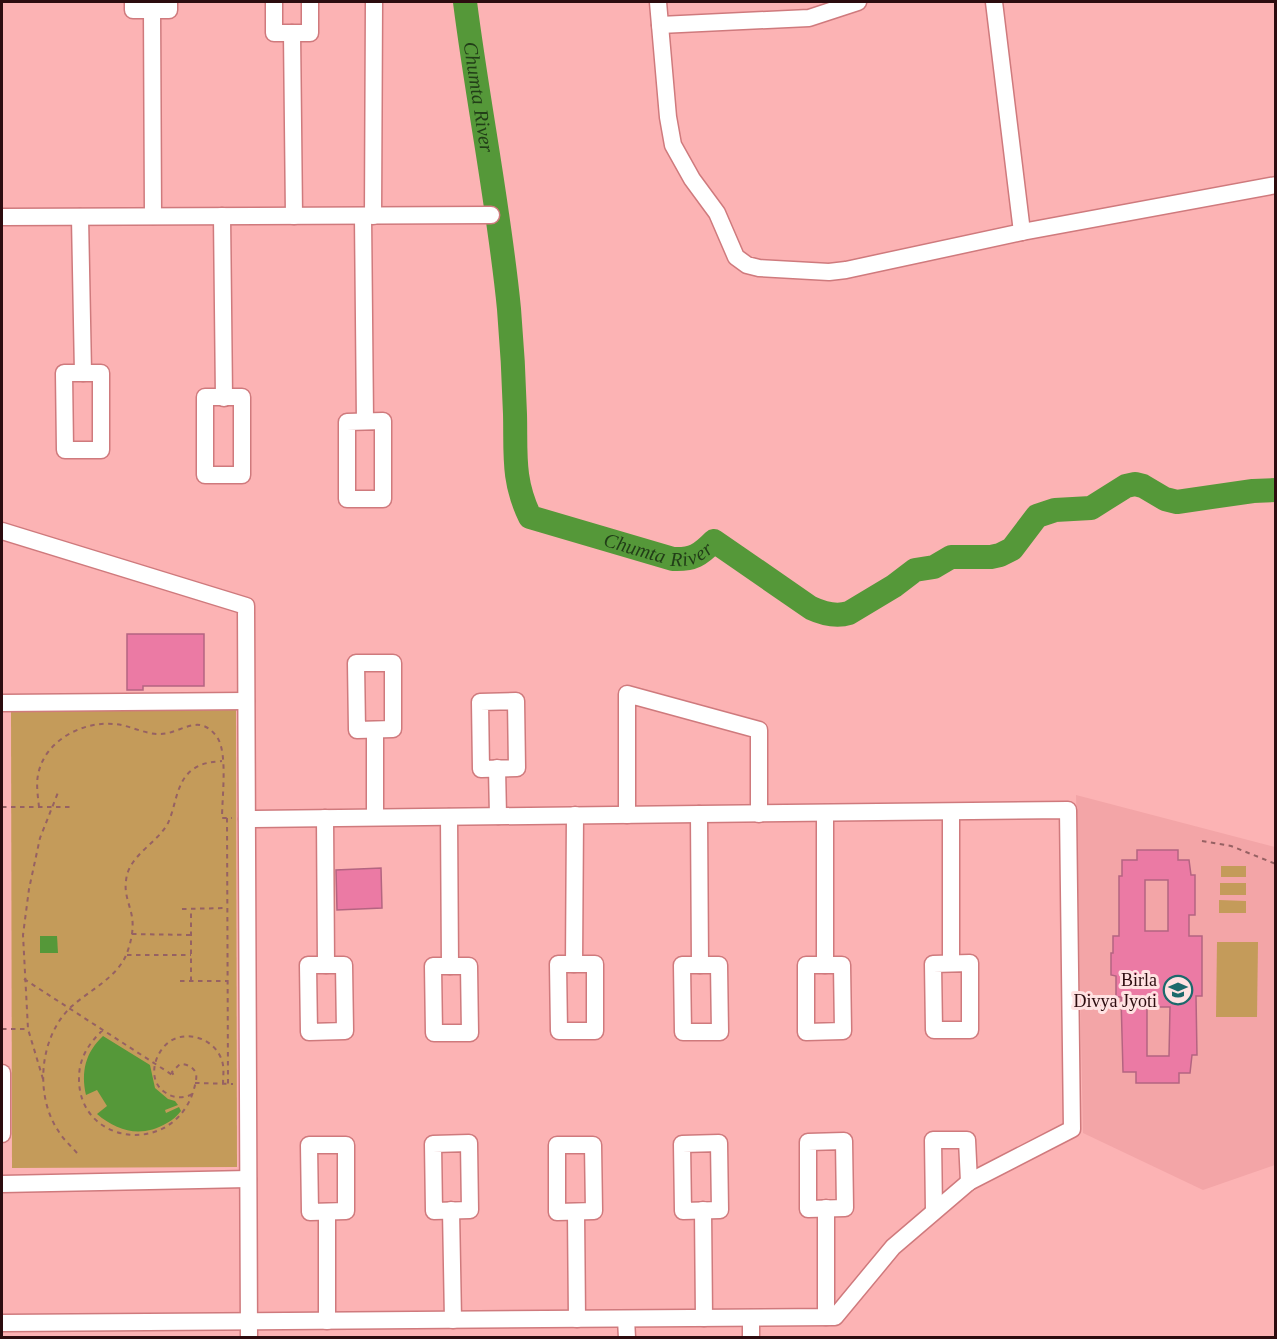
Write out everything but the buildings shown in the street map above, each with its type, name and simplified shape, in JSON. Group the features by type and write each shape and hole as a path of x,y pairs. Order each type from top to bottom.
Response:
{"street":[{"path":"133,2 133,10 169,10 169,2"},
{"path":"274,2 274,33 310,33 310,2"},
{"path":"365,422 374,2"},
{"path":"658,2 668,117 673,145 692,179 717,213 736,257 747,265 773,271 838,272 1022,232 1275,185"},
{"path":"660,25 809,18 858,2"},
{"path":"994,2 1022,232"},
{"path":"152,10 153,216"},
{"path":"292,33 294,216"},
{"path":"2,217 491,215"},
{"path":"222,216 224,398"},
{"path":"80,217 83,373"},
{"path":"64,373 83,373 101,373 101,450 65,450 64,373"},
{"path":"205,398 224,398 242,398 242,475 205,475 205,398"},
{"path":"383,421 383,499 347,499 347,422 365,422 383,421"},
{"path":"2,531 246,606 249,1330"},
{"path":"627,815 627,694 759,730 759,814"},
{"path":"2,703 246,702"},
{"path":"375,730 375,818"},
{"path":"497,768 498,816"},
{"path":"2,1323 127,1330 249,1330 327,1322 375,1329 453,1320 835,1317 893,1246 969,1182 1072,1129 1068,810 247,819"},
{"path":"951,812 951,963"},
{"path":"825,813 825,965"},
{"path":"699,814 700,965"},
{"path":"574,964 575,815"},
{"path":"449,817 450,966"},
{"path":"325,818 326,965"},
{"path":"2,1073 2,1134"},
{"path":"934,1211 933,1140 967,1140 969,1182"},
{"path":"2,1184 248,1179"},
{"path":"826,1208 826,1317"},
{"path":"452,1210 453,1320"},
{"path":"703,1210 704,1318"},
{"path":"327,1212 327,1322"},
{"path":"576,1212 577,1319"},
{"path":"751,1318 751,1338"},
{"path":"626,1319 627,1338"},
{"path":"502,1320 502,1338"}],"path":[{"path":"39,807 38,775 46,756 57,741 98,723 134,727 160,734 196,724 209,728 222,748 222,818"},
{"path":"43,1082 45,1051 54,1029 69,1008 115,972 127,955 132,934 132,918 125,879 135,859 167,824 182,783 191,770 205,762 222,761"},
{"path":"59,790 40,838 29,889 23,935 24,979 28,1029 43,1082 47,1107 58,1132 77,1153"},
{"path":"2,807 73,807"},
{"path":"227,818 228,1084"},
{"path":"1202,841 1231,846 1275,864"},
{"path":"182,909 228,908"},
{"path":"191,909 191,981"},
{"path":"132,934 191,934"},
{"path":"127,955 191,955"},
{"path":"24,979 103,1030 155,1064 174,1076 172,1072 180,1064 190,1066 195,1071 193,1094 178,1119 161,1130 148,1134 129,1135 106,1126 92,1116 84,1105 79,1072 84,1054 91,1042 103,1030"},
{"path":"180,981 228,981"},
{"path":"2,1029 28,1029"},
{"path":"193,1094 178,1097 163,1092 154,1079 155,1064 160,1051 180,1036 207,1040 217,1051 224,1064 223,1084"},
{"path":"195,1083 248,1084"}],"shaded area":[{"path":"236,710 237,1167 12,1168 11,711"},
{"name":"Birla Divya Jyoti","path":"1076,795 1275,847 1275,1165 1203,1190 1083,1133"},
{"path":"1221,866 1246,866 1246,877 1221,877"},
{"path":"1220,883 1246,883 1246,895 1220,895"},
{"path":"1219,900 1246,901 1246,913 1219,913"},
{"path":"40,936 57,936 58,953 40,953"},
{"path":"1217,942 1258,942 1257,1017 1216,1017"},
{"path":"103,1036 150,1065 155,1088 178,1105 165,1110 166,1113 179,1107 181,1111 175,1118 158,1128 130,1131 113,1125 97,1114 107,1106 97,1090 86,1095 84,1071 88,1056"}],"waterway":[{"name":"Chumta River","path":"465,2 505,270 512,348 515,454 518,478 520,491 530,517 673,559 696,556 714,541 811,608 839,615 849,613 894,586 915,570 934,567 951,557 1000,555 1012,549 1037,516 1055,510 1091,508 1126,486 1135,484 1143,486 1165,499 1177,502 1276,490"}],"place":[{"name":"Birla Divya Jyoti","path":"1178,990"}]}
